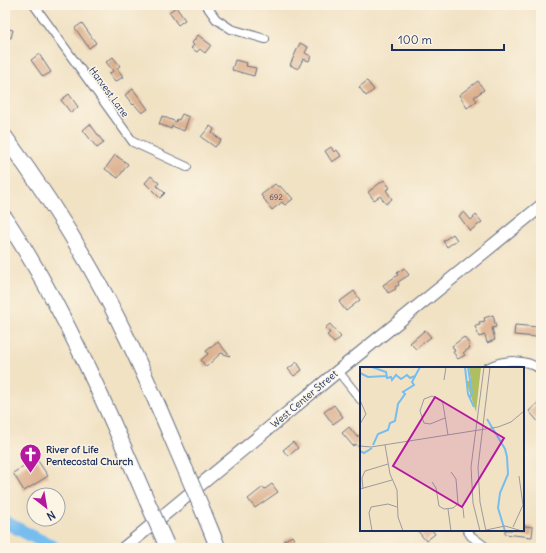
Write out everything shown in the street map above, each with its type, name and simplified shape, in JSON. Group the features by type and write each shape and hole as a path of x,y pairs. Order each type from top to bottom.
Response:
{"highway":[{"path":"5,138 66,226 106,297 145,376 218,548"},
{"path":"5,218 30,257 69,327 103,398 167,546"}],"street":[{"name":"Harvest Lane","path":"32,5 133,142 187,167"},
{"path":"206,5 216,19 231,29 265,39"},
{"name":"West Center Street","path":"124,548 541,206"},
{"path":"489,367 497,362 518,361 536,366 541,370"},
{"path":"338,371 360,399"},
{"path":"468,531 471,536 487,548"}],"building":[{"path":"176,7 185,20 178,25 169,12"},
{"path":"82,23 96,43 89,48 75,28"},
{"path":"5,28 13,30 11,38 5,37"},
{"path":"198,35 211,45 205,53 200,49 197,52 191,48 194,45 192,43"},
{"path":"300,43 308,47 305,53 311,56 309,61 303,59 298,69 290,65"},
{"path":"39,54 51,72 43,77 31,60"},
{"path":"113,57 120,66 117,68 123,77 115,82 109,74 113,71 106,62"},
{"path":"235,60 247,63 246,66 256,68 254,76 232,70"},
{"path":"367,81 374,90 366,96 359,87"},
{"path":"478,81 484,90 474,97 477,101 467,108 459,95"},
{"path":"133,89 148,109 142,113 125,95"},
{"path":"69,94 78,107 71,113 61,100"},
{"path":"182,114 189,117 184,131 172,126 171,129 159,124 162,116 176,122"},
{"path":"90,124 104,143 97,148 83,130"},
{"path":"210,126 214,129 212,133 221,140 215,147 201,137"},
{"path":"331,147 334,152 337,150 341,156 332,162 325,151"},
{"path":"115,155 128,164 118,178 105,169"},
{"path":"151,176 159,183 157,186 165,193 160,198 145,183"},
{"path":"384,180 390,188 386,190 392,199 386,204 380,196 374,200 368,192"},
{"path":"275,184 278,187 280,186 293,199 285,205 282,202 272,210 261,195"},
{"path":"464,212 471,220 476,215 482,222 470,231 459,216"},
{"path":"453,234 457,240 447,247 443,241"},
{"path":"404,268 409,275 398,282 399,285 395,287 396,289 388,293 383,285 398,275 397,273"},
{"path":"354,291 360,300 346,311 339,302"},
{"path":"493,315 496,327 492,328 495,340 487,343 485,335 479,337 475,326 480,325 479,322 485,321 484,318"},
{"path":"330,324 341,337 334,343 327,335 330,333 325,328"},
{"path":"515,325 538,327 536,337 514,335"},
{"path":"425,330 431,337 416,349 410,343"},
{"path":"464,337 470,345 468,346 470,348 463,353 465,355 458,359 453,352 455,351 452,346"},
{"path":"218,342 230,356 221,353 206,367 201,360 208,354 206,351"},
{"path":"297,362 302,370 294,376 288,369"},
{"path":"541,400 541,425 529,411"},
{"path":"334,405 343,417 333,424 324,412"},
{"path":"349,427 357,437 360,435 360,449 356,444 353,446 342,433"},
{"path":"293,442 298,448 288,456 283,450"},
{"name":"River of Life Pentecostal Church","path":"36,458 48,476 30,487 26,487 26,490 24,491 13,473"},
{"path":"272,484 278,492 255,508 248,499 263,487 265,489"},
{"path":"524,526 533,527 532,537 505,534 505,531 524,531"},
{"path":"418,531 433,531 435,534 426,541"},
{"path":"292,536 299,548 287,548 283,541"}],"waterway":[{"path":"5,522 55,548"}],"place":[{"name":"River of Life Pentecostal Church","path":"30,474"}]}
